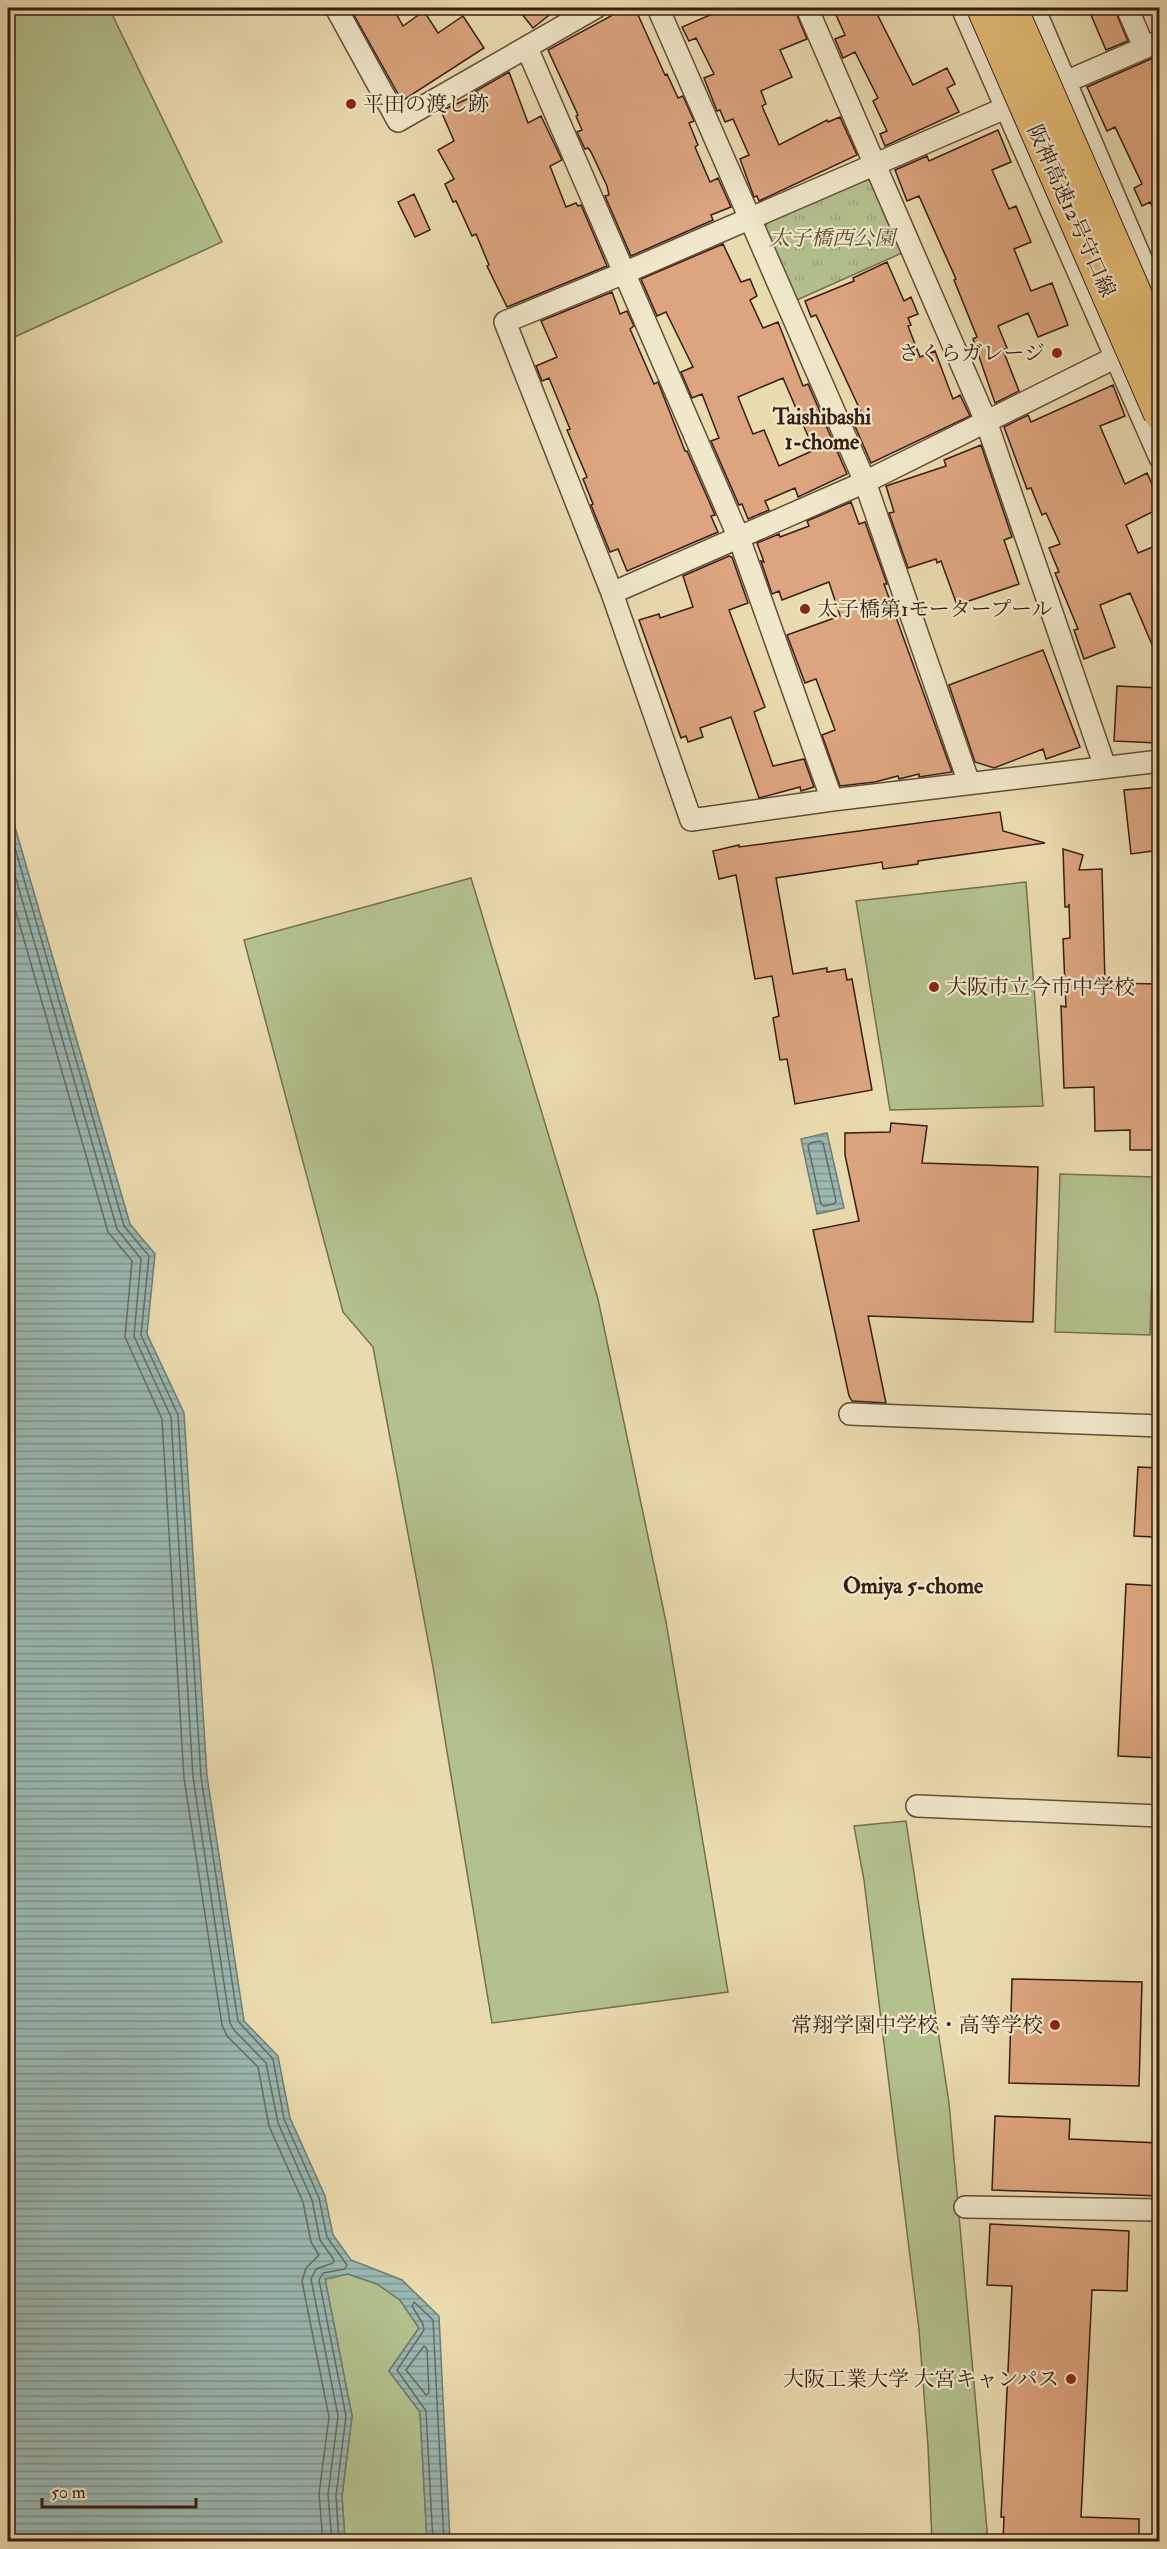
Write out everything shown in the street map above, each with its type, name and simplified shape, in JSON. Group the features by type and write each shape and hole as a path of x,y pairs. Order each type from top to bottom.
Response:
{"highway":[{"name":"阪神高速12号守口線","path":"983,8 1160,414"},
{"name":"阪神高速12号守口線","path":"1011,8 1160,350"}],"street":[{"path":"336,8 399,121 527,48 572,13 596,8"},
{"path":"658,8 865,482 969,783"},
{"path":"807,8 986,421 1105,767"},
{"path":"962,8 1160,458"},
{"path":"1035,8 1160,303"},
{"path":"1127,8 1152,44 624,273 505,322 612,593 691,820 832,800 1160,761"},
{"path":"527,48 739,538 832,800"},
{"path":"612,593 865,482 1116,357 1160,339"},
{"path":"850,1414 1160,1426"},
{"path":"917,1806 1160,1816"},
{"path":"965,2207 1160,2210"}],"green space":[{"path":"8,8 109,8 222,242 8,340"},
{"name":"太子橋西公園","path":"864,178 874,182 902,253 797,300 765,228 768,220"},
{"path":"471,878 598,1299 666,1622 728,1992 492,2023 433,1667 373,1347 343,1312 244,940"},
{"path":"1026,882 1043,1106 890,1110 856,901"},
{"path":"1060,1174 1155,1177 1150,1335 1055,1332"},
{"path":"906,1821 949,2103 988,2541 932,2541 928,2446 919,2330 864,1880 854,1826"},
{"path":"348,2274 377,2284 400,2300 419,2328 389,2371 420,2412 427,2541 345,2541 342,2496 352,2416 325,2279"}],"water":[{"path":"8,803 130,1224 155,1254 147,1334 184,1413 207,1776 244,2021 278,2056 290,2118 325,2196 333,2235 351,2260 402,2280 439,2316 450,2541 427,2541 420,2412 389,2371 419,2328 400,2300 377,2284 348,2274 325,2279 352,2416 342,2496 345,2541 8,2541"},
{"path":"827,1133 844,1208 817,1214 801,1139"}],"building":[{"path":"350,8 393,8 403,26 424,11 438,33 463,16 484,48 402,101"},
{"path":"517,8 558,8 533,28"},
{"path":"608,8 635,8 665,75 667,74 678,98 683,96 694,121 689,123 698,145 695,147 710,182 718,178 731,207 711,215 713,220 631,256 605,196 609,195 607,186 591,152 588,148 585,149 577,132 582,130 576,116 578,115 548,50 611,16"},
{"path":"726,8 794,8 807,39 780,50 792,77 761,91 766,104 762,106 779,145 827,120 828,122 840,117 857,155 759,201 757,196 754,197 740,159 749,155 733,119 725,122 720,110 717,111 704,78 714,74 696,38 689,41 682,27"},
{"path":"833,8 874,8 913,85 947,68 955,84 947,88 959,112 885,146 880,134 887,131 873,101 878,98 855,52 843,58 835,39 845,35"},
{"path":"1088,8 1114,8 1128,41 1106,50"},
{"path":"1153,58 1160,72 1160,222 1150,202 1142,206 1134,188 1142,184 1115,127 1107,131 1087,87"},
{"path":"509,72 528,123 541,116 562,160 550,166 566,207 576,203 578,206 581,205 607,266 507,307 487,266 489,265 476,234 472,236 456,201 453,202 445,184 454,179 438,150 454,141 441,111 478,94 476,91"},
{"path":"998,130 1011,162 992,170 1009,209 1016,206 1031,242 1014,249 1031,291 1052,283 1068,325 1038,337 1028,313 998,326 1007,348 1003,350 1019,391 995,403 973,339 977,337 954,280 956,279 919,196 907,201 895,170 927,156 929,161"},
{"path":"414,194 430,230 415,237 398,202"},
{"path":"723,244 741,282 750,279 757,296 750,300 763,328 778,322 803,386 808,384 847,474 798,497 795,488 765,501 769,510 748,519 742,504 739,505 711,441 719,438 702,394 692,398 681,372 693,367 666,312 657,316 641,279","holes":["783,378 814,450 779,466 764,430 753,434 738,397"]},
{"path":"887,262 904,301 911,297 918,314 908,318 911,325 908,326 920,357 935,351 953,399 960,395 970,416 871,463 851,417 861,412 816,315 811,317 805,301 854,281 853,278"},
{"path":"612,292 620,314 627,311 634,326 630,329 654,384 658,382 685,451 687,451 715,515 711,516 718,532 627,571 618,549 610,552 591,505 593,504 583,479 587,477 567,430 570,429 549,378 542,381 536,366 557,357 541,321"},
{"path":"1113,385 1125,416 1100,426 1125,484 1147,473 1160,502 1160,508 1126,525 1138,553 1160,544 1159,661 1130,593 1100,605 1115,647 1084,659 1074,630 1078,629 1055,573 1059,572 1049,548 1060,544 1046,513 1042,515 1031,488 1027,489 1004,427 1028,415 1031,422"},
{"path":"981,445 1012,537 1004,540 1019,584 957,605 941,561 937,563 936,559 908,568 889,513 894,512 886,486 946,466 944,460"},
{"path":"851,502 859,524 865,522 887,584 884,584 952,772 919,777 919,774 899,779 898,776 875,782 840,786 822,735 835,730 816,679 805,683 787,635 840,616 829,582 782,600 779,591 772,594 757,543 809,526 807,521"},
{"path":"729,556 732,557 748,603 729,610 765,707 754,712 773,766 804,759 814,787 801,791 800,787 759,798 731,717 700,728 703,737 688,742 686,736 681,738 639,620 659,614 660,618 693,607 683,576"},
{"path":"1043,650 1080,747 1046,759 1043,749 994,768 975,762 949,685"},
{"path":"1117,686 1160,688 1158,743 1114,741"},
{"path":"1160,787 1160,850 1131,854 1124,790"},
{"path":"1000,812 1003,831 1045,843 918,861 918,864 883,869 882,862 776,878 793,974 827,968 827,972 845,969 847,980 852,979 872,1090 795,1104 787,1059 780,1060 773,1018 779,1016 772,976 755,979 736,875 719,879 713,851 739,845 739,847"},
{"path":"1063,849 1083,855 1079,870 1102,869 1105,983 1160,984 1160,1150 1130,1150 1130,1130 1095,1131 1094,1087 1064,1088 1061,1006 1066,1007 1063,939 1070,938 1069,904 1065,907"},
{"path":"891,1123 927,1126 922,1163 1038,1167 1033,1322 868,1316 886,1403 852,1401 849,1396 813,1230 859,1221 845,1155 845,1133 890,1132"},
{"path":"1138,1467 1160,1468 1160,1530 1153,1530 1153,1537 1134,1536"},
{"path":"1126,1584 1160,1586 1160,1758 1118,1756"},
{"path":"1012,1979 1142,1982 1139,2086 1009,2083"},
{"path":"995,2116 1070,2119 1069,2139 1160,2143 1160,2196 992,2190"},
{"path":"990,2224 1129,2231 1127,2291 1092,2290 1081,2517 1139,2519 1139,2541 1003,2541 1004,2517 1001,2517 1012,2286 987,2285"}],"place":[{"name":"平田の渡し跡","path":"351,104"},
{"name":"さくらガレージ","path":"1057,353"},
{"name":"太子橋第1モータープール","path":"805,609"},
{"name":"大阪市立今市中学校","path":"934,987"},
{"name":"常翔学園中学校・高等学校","path":"1055,2025"},
{"name":"大阪工業大学 大宮キャンパス","path":"1071,2379"}],"district":[{"name":"Taishibashi 1-chome","path":"822,430"},
{"name":"Omiya 5-chome","path":"913,1586"}]}
